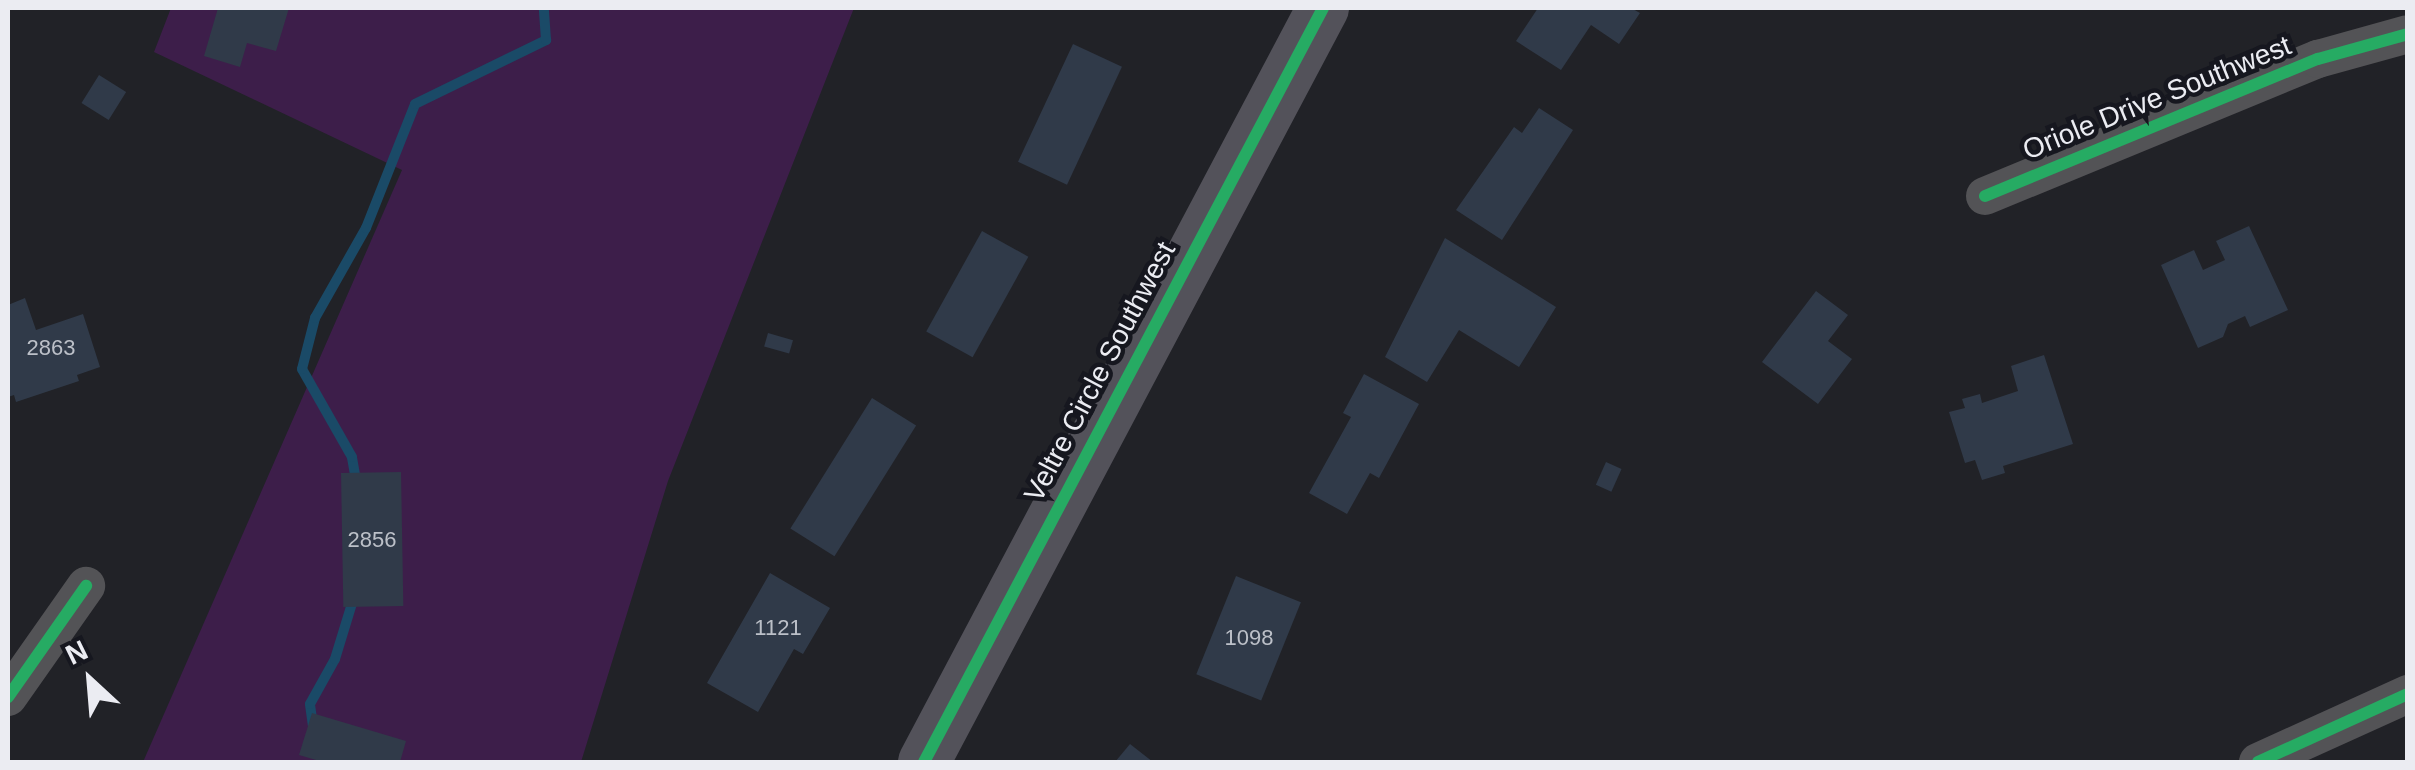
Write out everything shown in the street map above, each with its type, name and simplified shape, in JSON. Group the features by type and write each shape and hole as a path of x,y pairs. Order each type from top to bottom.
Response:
{"street":[{"name":"Veltre Circle Southwest","path":"924,762 1324,8"},
{"name":"Oriole Drive Southwest","path":"1984,196 2318,59 2408,34"},
{"path":"8,696 86,586"},
{"path":"2258,762 2408,694"}],"shaded area":[{"path":"171,8 854,8 668,481 581,762 143,762 402,170 154,52"}],"building":[{"path":"218,8 289,8 276,51 247,43 240,67 204,56"},
{"path":"1538,8 1631,8 1640,13 1619,44 1591,25 1561,70 1516,41"},
{"path":"1073,44 1122,67 1067,185 1018,162"},
{"path":"99,75 126,92 109,120 82,103"},
{"path":"1539,108 1573,130 1502,240 1456,210 1514,127 1522,133"},
{"path":"2249,226 2288,310 2250,327 2245,316 2228,324 2223,337 2198,348 2161,265 2194,250 2203,270 2225,260 2216,241"},
{"path":"982,231 1028,257 973,357 926,332"},
{"path":"1445,238 1556,307 1519,367 1459,330 1427,382 1385,357"},
{"path":"1816,291 1848,315 1828,341 1852,359 1818,404 1762,362"},
{"path":"25,298 36,330 83,314 100,367 77,375 79,381 16,402 14,395 8,397 8,305"},
{"path":"768,333 793,340 789,354 764,346"},
{"path":"2044,355 2073,444 2003,466 2005,473 1982,480 1975,460 1965,463 1949,412 1965,408 1962,399 1980,394 1982,403 2018,391 2011,366"},
{"path":"1364,374 1419,404 1379,478 1370,473 1347,514 1309,493 1351,417 1343,413"},
{"path":"872,398 916,426 834,556 790,529"},
{"path":"1606,462 1622,469 1611,492 1596,485"},
{"path":"401,472 403,606 343,607 341,473"},
{"path":"770,573 830,608 803,654 794,649 758,712 707,683"},
{"path":"1236,576 1301,602 1261,701 1196,674"},
{"path":"312,713 406,741 400,762 323,762 299,755"},
{"path":"1130,744 1153,762 1115,762"}],"waterway":[{"path":"357,486 352,457 302,369 315,318 366,228 415,104 546,40 544,8"},
{"path":"313,726 310,704 335,659 354,597"}],"cycle path":[{"path":"924,762 1323,8"},
{"path":"1985,196 2318,59 2408,34"},
{"path":"8,697 86,586"},
{"path":"2258,762 2408,694"}]}
